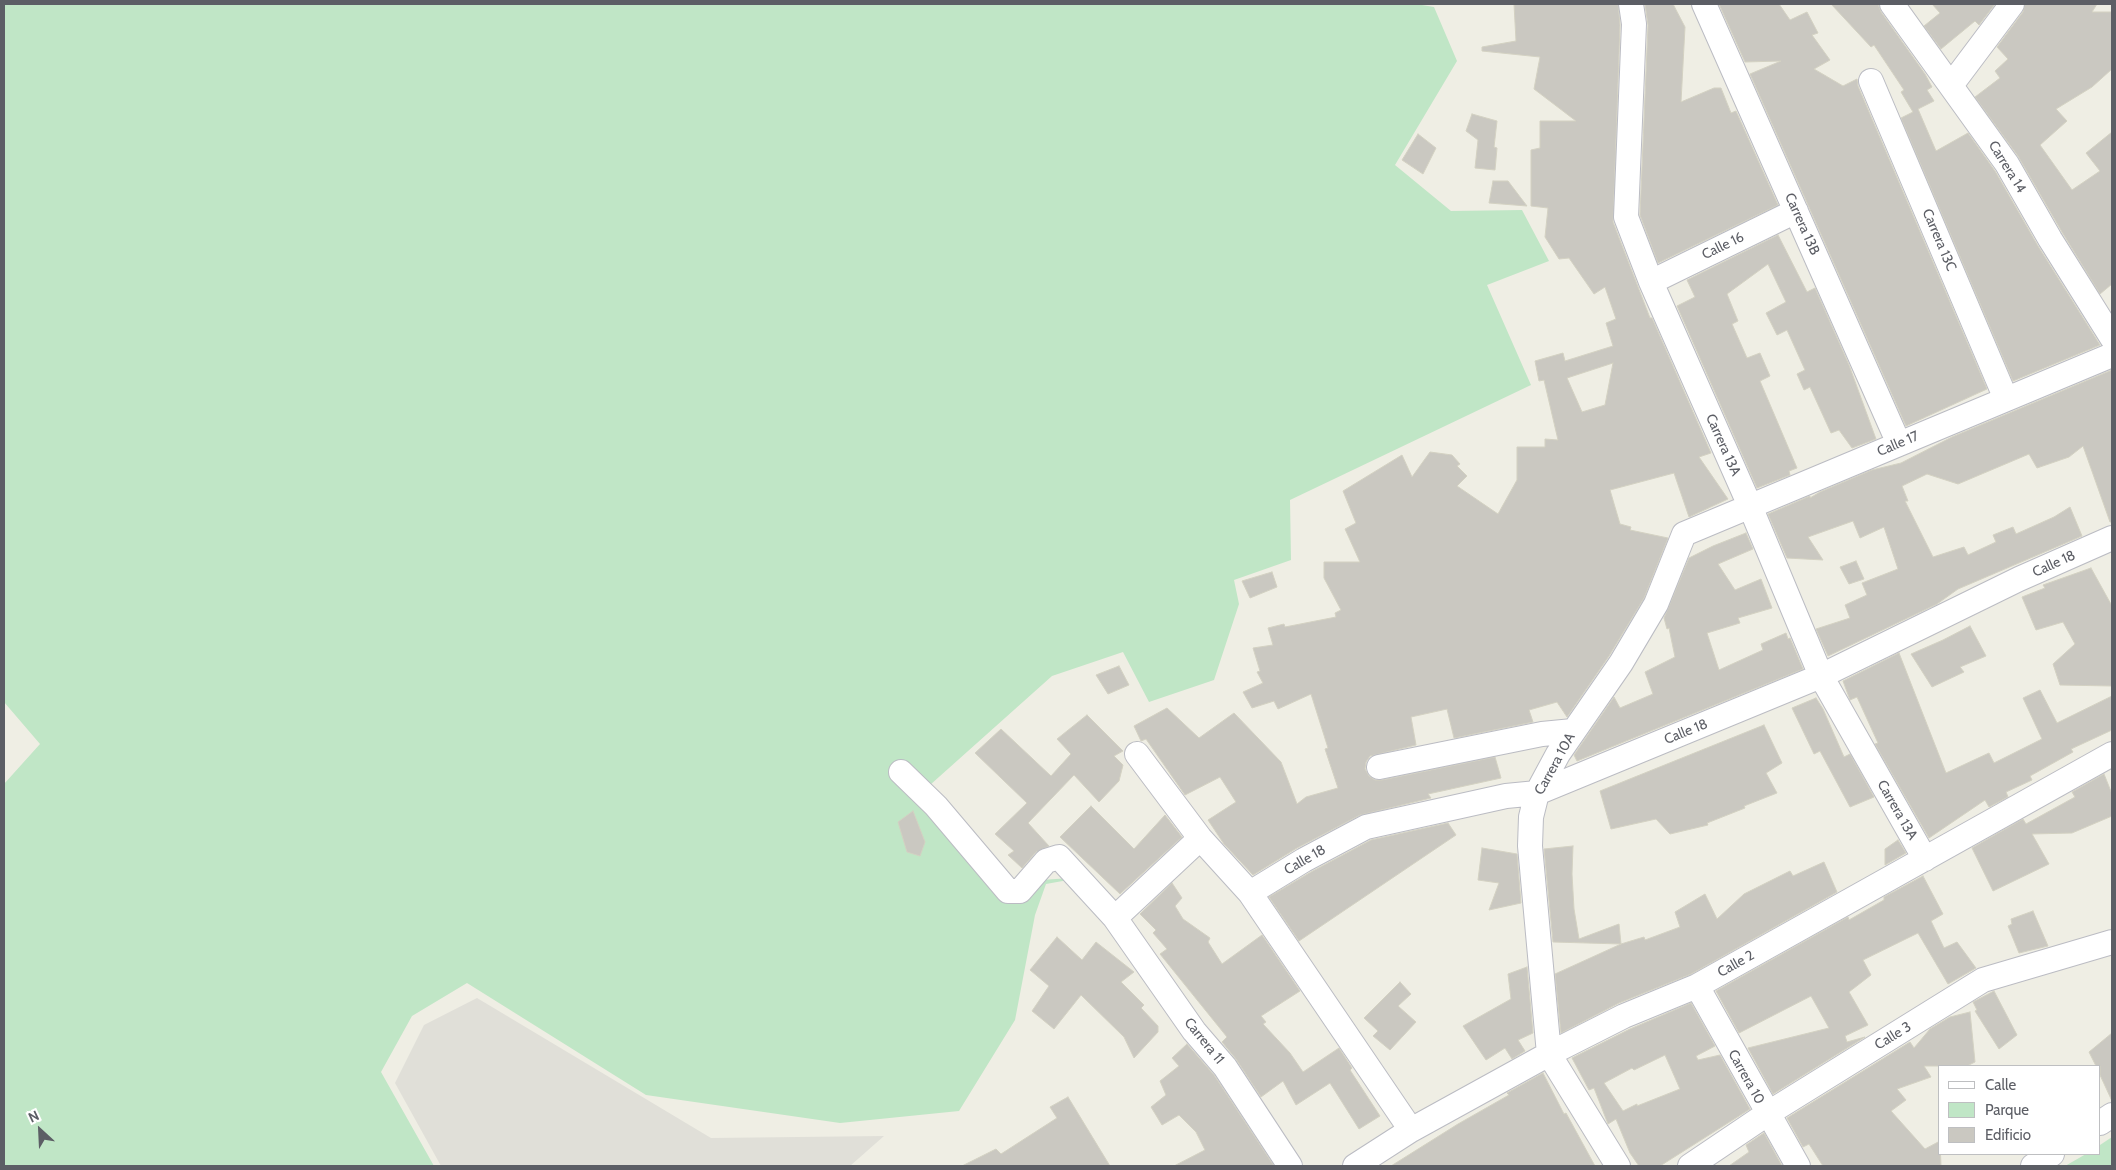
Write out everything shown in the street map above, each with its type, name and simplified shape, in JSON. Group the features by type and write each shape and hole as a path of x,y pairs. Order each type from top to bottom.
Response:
{"street":[{"name":"Carrera 13A","path":"1631,4 1634,24 1626,217 1651,282 1750,506 1821,676 1925,859"},
{"name":"Carrera 13B","path":"1704,4 1899,444"},
{"name":"Carrera 14","path":"1892,4 1952,84 2007,164 2050,240 2112,338"},
{"path":"1952,84 2012,4"},
{"name":"Carrera 13C","path":"1872,80 2006,399"},
{"name":"Calle 16","path":"1651,282 1796,211"},
{"name":"Calle 17","path":"1684,534 2112,355"},
{"name":"Carrera 10A","path":"1548,1054 1530,846 1531,817 1537,793 1558,754 1621,663 1656,604 1684,534"},
{"name":"Calle 18","path":"1250,893 1304,860 1366,827 1506,796 1537,793 1821,676 2019,579 2112,538"},
{"path":"1379,767 1542,734 1573,731"},
{"path":"1137,754 1200,838 1250,893 1411,1130"},
{"name":"Calle 2","path":"1355,1166 1411,1130 1548,1054 1624,1016 1697,986 2112,754"},
{"name":"Carrera 11","path":"901,772 936,806 1008,892 1020,891 1046,861 1059,857 1115,918 1194,1031 1225,1068 1290,1166"},
{"path":"1115,918 1192,846"},
{"name":"Calle 3","path":"1690,1166 1767,1114 1983,980 2112,942"},
{"name":"Carrera 10","path":"1697,986 1767,1114 1798,1166"},
{"path":"1548,1054 1618,1166"},
{"path":"2101,1122 2112,1114"},
{"path":"2033,1166 2050,1155"}],"shaded area":[{"path":"477,998 711,1138 884,1136 850,1166 441,1166 395,1083 424,1025"}],"green space":[{"path":"4,4 1416,4 1434,7 1457,61 1395,165 1451,211 1522,210 1549,261 1487,285 1531,385 1290,500 1291,560 1234,580 1239,604 1214,680 1149,702 1123,652 1052,676 930,785 1012,882 1085,877 1046,884 1035,915 1015,1020 959,1111 840,1123 646,1095 467,983 412,1016 381,1072 434,1166 4,1166 4,784 40,744 4,702"},
{"path":"2112,1137 2112,1166 2065,1166 2084,1155 2101,1155 2101,1144"}],"building":[{"path":"1514,4 1618,4 1620,25 1613,222 1650,318 1652,318 1711,453 1699,457 1728,499 1689,517 1674,473 1610,490 1620,524 1631,527 1630,530 1668,538 1644,598 1609,656 1567,717 1557,702 1529,710 1533,722 1454,738 1447,709 1411,717 1416,745 1370,756 1366,762 1365,769 1369,776 1375,780 1382,780 1495,757 1501,778 1428,794 1431,798 1360,815 1297,848 1253,875 1224,844 1208,820 1236,802 1220,777 1185,795 1146,739 1141,741 1134,726 1167,708 1199,738 1234,713 1281,762 1297,804 1306,797 1338,788 1325,749 1328,748 1311,694 1278,709 1274,701 1252,708 1243,692 1263,683 1257,672 1260,671 1253,648 1273,645 1268,628 1284,624 1285,627 1336,617 1335,613 1341,610 1324,578 1324,562 1360,562 1345,529 1356,523 1343,491 1402,455 1412,477 1430,452 1452,455 1460,464 1457,466 1467,476 1457,486 1498,514 1517,480 1517,447 1545,447 1545,439 1558,440 1544,380 1539,381 1535,361 1563,353 1565,361 1613,346 1606,323 1616,319 1605,287 1594,294 1569,258 1559,259 1545,237 1548,208 1531,206 1531,150 1540,148 1540,121 1576,121 1534,89 1540,57 1482,51 1482,47 1516,41","holes":["1613,363 1605,405 1582,412 1567,378"]},
{"path":"1645,4 1673,4 1685,27 1681,102 1714,88 1721,88 1731,113 1736,111 1778,205 1658,263 1640,215 1648,25"},
{"path":"1719,4 1779,4 1790,20 1807,12 1818,33 1812,35 1830,60 1814,69 1843,86 1857,79 1858,86 1987,389 1906,426 1750,74 1781,61 1745,62"},
{"path":"1831,4 1878,4 1881,12 1925,74 1932,87 1927,90 1934,101 1918,109 1936,151 1968,133 1995,171 2038,246 2100,345 2013,381 1901,118 1913,112 1901,92 1904,90 1874,45 1871,47"},
{"path":"1932,4 1995,4 1979,25 1975,21 1941,49 1924,26 1940,13"},
{"path":"2025,4 2097,4 2092,12 2112,12 2112,69 2092,87 2056,109 2067,121 2040,145 2072,190 2100,171 2086,153 2112,132 2112,284 2100,294 2018,156 1975,97 2000,78 1995,71 2008,59 1997,47 2023,12"},
{"path":"1472,114 1497,121 1494,147 1497,148 1495,170 1475,168 1478,140 1466,131"},
{"path":"1418,134 1436,148 1423,174 1402,160"},
{"path":"1493,181 1508,181 1527,206 1489,203"},
{"path":"1778,235 1807,292 1815,288 1849,365 1876,439 1852,448 1839,430 1831,433 1810,387 1804,390 1797,374 1805,370 1787,330 1777,335 1766,313 1786,302 1768,264 1727,294 1738,321 1732,324 1747,358 1760,353 1770,376 1760,381 1797,468 1789,471 1790,475 1757,488 1677,306 1695,297 1687,280"},
{"path":"2112,370 2112,522 2110,522 2083,446 2069,457 2037,468 2029,454 1958,484 1927,474 1902,486 1908,501 1905,501 1933,557 1964,547 1968,555 1996,542 1993,535 2013,527 2016,534 2054,517 2070,507 2082,536 1958,589 1937,604 1828,656 1816,629 1850,618 1845,605 1867,595 1862,583 1898,569 1884,527 1860,538 1853,521 1808,537 1823,560 1787,558 1768,514 1810,496 1810,498 1872,470 1901,463 1952,437"},
{"path":"1746,533 1753,549 1718,564 1735,590 1761,579 1772,608 1738,618 1740,623 1707,633 1719,670 1763,650 1761,644 1786,633 1803,669 1577,761 1574,755 1614,697 1620,708 1653,694 1645,672 1675,657 1669,628 1667,629 1664,618 1689,558"},
{"path":"1856,561 1864,579 1849,584 1840,567"},
{"path":"2091,568 2112,606 2112,686 2060,685 2053,664 2075,644 2063,622 2036,630 2022,597 2045,588 2043,585"},
{"path":"1272,572 1277,587 1250,598 1242,581"},
{"path":"1970,626 1986,656 1960,667 1964,672 1932,687 1911,654"},
{"path":"1899,653 1946,773 1989,753 1994,763 2042,739 2023,698 2040,690 2057,723 2112,696 2112,730 2071,749 2073,752 2030,776 2032,780 2006,792 2008,797 1989,807 1985,800 1929,838 1875,744 1878,743 1857,697 1850,700 1843,681"},
{"path":"1119,666 1129,685 1108,694 1096,675"},
{"path":"1816,698 1823,709 1844,757 1850,754 1874,797 1850,807 1820,751 1814,754 1792,708"},
{"path":"1087,715 1123,751 1114,756 1123,765 1119,781 1099,802 1074,775 1028,823 1049,846 1036,852 1022,868 1008,855 1014,851 995,834 1027,803 975,753 1001,729 1051,776 1071,754 1057,739"},
{"path":"1764,725 1782,763 1766,773 1777,793 1707,823 1708,825 1670,834 1656,819 1611,829 1600,791"},
{"path":"2104,774 2112,794 2112,816 2072,833 2032,834 2049,864 1993,891 1972,848 2023,819 2026,824 2075,797 2072,792"},
{"path":"1091,806 1134,849 1165,815 1182,837 1120,894 1060,837"},
{"path":"913,811 925,842 920,856 907,852 898,822"},
{"path":"1448,823 1456,835 1299,941 1269,897 1371,840"},
{"path":"1898,840 1906,853 1885,865 1885,849"},
{"path":"1573,846 1574,909 1579,939 1619,924 1621,944 1553,942 1544,849"},
{"path":"1482,848 1517,854 1521,903 1489,910 1499,883 1478,880"},
{"path":"1824,862 1837,892 1691,974 1619,1003 1561,1033 1555,974 1621,944 1644,937 1645,940 1680,927 1675,912 1705,894 1717,919 1744,894 1790,871 1793,876"},
{"path":"1923,876 1943,914 1931,921 1944,948 1957,942 1976,968 1948,984 1918,933 1863,960 1871,975 1849,992 1868,1025 1845,1036 1847,1042 1865,1037 1773,1094 1748,1048 1829,1028 1811,996 1739,1033 1716,991 1848,917 1849,920 1884,900 1884,897"},
{"path":"1172,883 1182,898 1175,906 1183,919 1210,938 1208,942 1222,964 1262,935 1300,991 1261,1016 1266,1022 1263,1024 1290,1053 1303,1072 1339,1048 1352,1068 1350,1070 1380,1116 1359,1129 1330,1083 1296,1105 1283,1081 1261,1097 1236,1059 1222,1042 1227,1037 1160,954 1167,949 1153,933 1156,930 1140,914"},
{"path":"2033,911 2048,946 2019,953 2008,926 2012,924 2011,919"},
{"path":"1057,937 1082,960 1096,942 1134,972 1121,982 1144,1005 1141,1008 1158,1026 1158,1032 1134,1058 1124,1037 1081,995 1054,1029 1032,1011 1049,986 1030,970"},
{"path":"1527,967 1533,1033 1518,1040 1525,1051 1512,1059 1505,1048 1486,1060 1463,1026 1511,999 1508,974"},
{"path":"1400,982 1411,994 1398,1006 1416,1022 1390,1050 1373,1036 1378,1031 1364,1018"},
{"path":"1994,991 2017,1035 1999,1049 1975,1011 1977,1010 1973,1002"},
{"path":"1691,1003 1715,1046 1696,1056 1698,1060 1720,1055 1750,1109 1660,1166 1639,1166 1630,1153 1616,1119 1608,1124 1594,1088 1589,1090 1572,1058 1630,1029","holes":["1665,1055 1680,1089 1623,1111 1604,1083 1632,1068 1634,1070"]},
{"path":"1970,1012 1975,1062 1969,1065 1924,1066 1931,1077 1897,1089 1906,1100 1891,1111 1925,1149 1938,1142 1938,1155 1941,1155 1941,1166 1823,1166 1809,1144 1803,1147 1787,1118 1910,1042 1914,1048 1930,1029 1950,1017"},
{"path":"2112,1033 2112,1101 2101,1077 2101,1065 2096,1065 2089,1052"},
{"path":"1187,1044 1214,1075 1274,1166 1174,1166 1205,1150 1196,1132 1179,1115 1162,1125 1151,1107 1166,1095 1160,1081 1179,1066 1172,1058"},
{"path":"1543,1073 1564,1114 1566,1113 1595,1166 1391,1166 1509,1095 1507,1093"},
{"path":"1068,1097 1110,1166 962,1166 996,1149 1001,1154 1057,1118 1050,1107"},
{"path":"1764,1133 1782,1166 1729,1166 1749,1152 1746,1145"}]}
